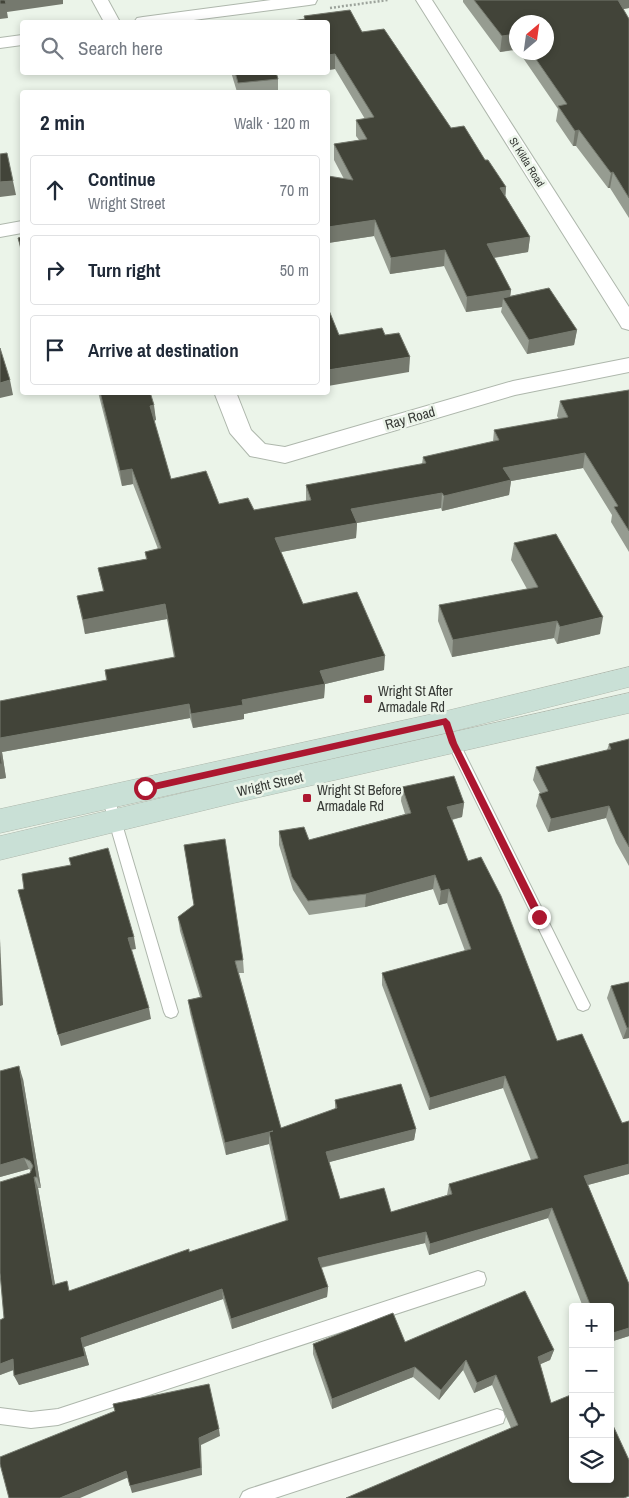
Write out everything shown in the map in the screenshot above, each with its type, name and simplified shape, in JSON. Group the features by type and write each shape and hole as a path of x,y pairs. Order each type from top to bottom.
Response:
{"street":[{"path":"100,0 111,20"},
{"path":"158,20 309,0"},
{"name":"St Kilda Road","path":"424,0 629,324"},
{"path":"0,43 20,40"},
{"path":"0,231 20,227"},
{"name":"Ray Road","path":"226,395 241,433 246,439 258,451 285,455 513,388 629,364"},
{"name":"Wright Street","path":"449,732 629,677"},
{"name":"Wright Street","path":"0,848 111,809 449,732 629,703"},
{"name":"Wright Street","path":"0,821 111,809"}],"lane":[{"path":"449,732 583,1005"},
{"path":"111,809 171,1012"},
{"path":"0,1416 31,1420 58,1417 478,1279"},
{"path":"249,1498 497,1417"}],"building":[{"path":"0,0 5,0 6,4 0,4"},
{"path":"474,0 618,0 629,19 629,198 613,172 611,173 579,130 575,131 558,106 567,104 537,60 554,60 554,15 509,15 509,35 502,36"},
{"path":"350,10 362,32 384,29 451,128 464,126 485,160 488,160 506,187 500,188 530,237 487,244 511,290 467,297 445,250 391,258 375,220 330,227 330,176 353,180 334,144 367,139 356,120 374,117 335,54 330,55 330,20 299,20 305,19 304,16"},
{"path":"236,75 277,75 278,79 238,83"},
{"path":"7,153 13,181 0,182 0,154"},
{"path":"549,288 577,330 529,340 503,298"},
{"path":"330,313 339,335 382,328 385,335 399,333 410,357 330,370"},
{"path":"0,348 10,380 0,383"},
{"path":"629,390 629,531 614,507 618,506 585,453 503,468 511,480 444,496 442,493 351,509 357,523 275,538 303,604 357,592 385,656 320,671 325,684 242,700 243,705 191,714 189,704 0,738 0,701 107,680 105,670 175,657 165,604 83,620 77,596 104,591 98,568 147,559 145,552 161,548 132,469 120,471 101,395 151,395 154,405 150,406 171,479 206,471 219,504 248,498 254,510 311,500 306,485 426,463 423,457 499,440 494,430 568,417 560,401"},
{"path":"556,534 603,617 560,627 557,621 453,640 439,605 538,587 514,543"},
{"path":"629,739 629,847 609,806 551,819 539,794 548,791 536,767 611,749 609,744"},
{"path":"454,776 464,803 447,807 468,861 481,857 501,896 557,1041 582,1034 622,1123 629,1121 629,1164 584,1176 629,1284 629,1328 614,1333 614,1303 589,1303 552,1208 430,1244 426,1232 318,1258 328,1287 231,1319 222,1289 81,1338 85,1356 14,1376 13,1359 0,1364 0,1320 4,1318 0,1273 0,1182 30,1173 33,1166 30,1161 24,1158 0,1165 0,1071 19,1066 37,1177 34,1177 53,1285 67,1281 69,1291 189,1249 189,1252 288,1220 269,1132 225,1143 188,1000 202,997 178,917 194,905 184,845 225,839 243,960 235,961 281,1128 337,1108 335,1100 401,1084 416,1129 326,1152 340,1199 384,1188 391,1212 452,1194 449,1184 538,1158 505,1076 430,1098 382,973 471,949 449,889 441,891 435,875 366,894 308,901 292,877 279,831 304,827 309,840 411,813 402,787"},
{"path":"108,848 134,937 128,938 149,1008 58,1035 18,890 24,889 22,874 71,865 69,858"},
{"path":"629,982 629,1028 627,1028 611,986"},
{"path":"525,1291 554,1350 538,1357 551,1403 569,1396 569,1483 614,1483 614,1428 629,1460 629,1496 624,1498 346,1498 518,1425 496,1375 477,1383 466,1360 441,1390 415,1367 332,1399 313,1344 393,1313 405,1342"},
{"path":"209,1384 219,1429 199,1438 201,1468 130,1486 126,1471 60,1498 9,1498 0,1464 0,1457 115,1411 113,1404"}],"place":[{"name":"Wright St After Armadale Rd","path":"368,699"},
{"name":"Wright St Before Armadale Rd","path":"307,798"}],"route":[{"path":"145,788 446,722 453,743 539,917"}]}
